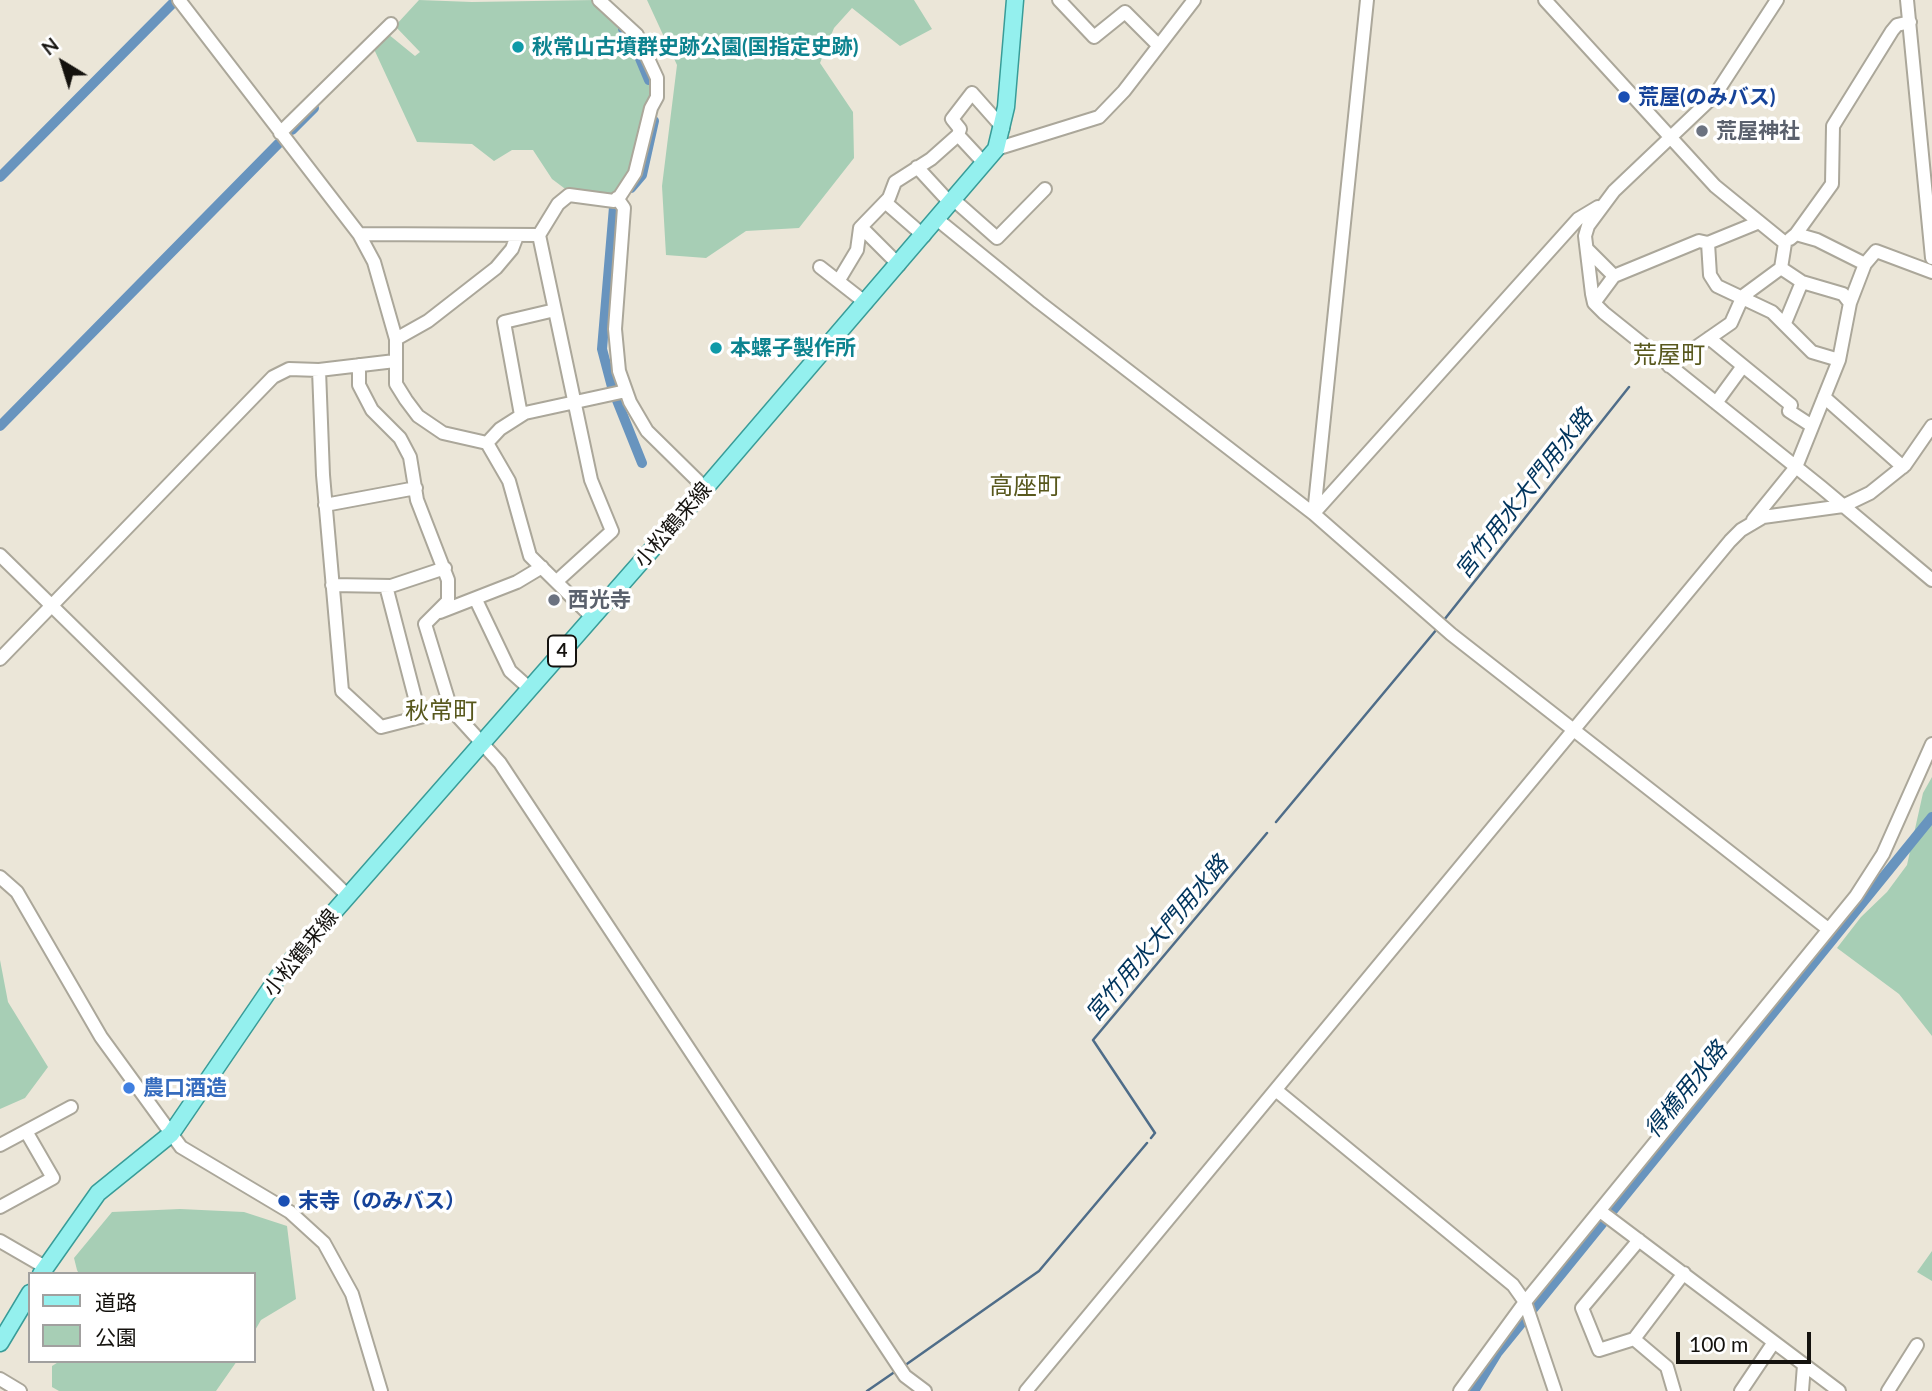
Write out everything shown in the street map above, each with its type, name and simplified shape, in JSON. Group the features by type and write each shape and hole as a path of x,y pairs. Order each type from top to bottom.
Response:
{"main road":[{"name":"小松鶴来線","path":"43,1270 98,1193 171,1134 283,970 866,303 996,149 1003,128 1015,0"},
{"path":"0,1343 28,1296"}],"street":[{"path":"557,580 612,531 591,480 539,235 558,204 569,195 614,201 617,198 635,173 650,108 657,97 657,78 637,35 599,0"},
{"path":"1059,0 1094,37 1125,12 1158,45"},
{"path":"996,149 1099,117 1124,91 1195,0"},
{"path":"1314,514 1367,0"},
{"path":"1545,0 1715,186 1757,223 1785,243"},
{"path":"1314,514 1578,219 1601,205 1672,138 1725,82 1777,0"},
{"path":"1907,0 1932,258"},
{"path":"181,2 359,233 374,262 396,339 396,384 418,416 443,433 487,443 509,481 530,556 592,617"},
{"path":"1669,366 1731,323 1743,296 1781,268 1785,243 1796,234 1832,184 1833,126 1892,31 1897,25 1910,22"},
{"path":"280,133 391,23"},
{"path":"839,280 857,250 861,227 885,201 895,182 958,135 960,130 952,119 972,93 1003,128"},
{"path":"958,135 984,163"},
{"path":"916,167 952,202 997,238 1045,189"},
{"path":"617,198 625,208 615,329 619,371 626,391 647,431 705,488"},
{"path":"885,201 924,236"},
{"path":"1601,205 1588,226 1587,249 1594,303 1927,576"},
{"path":"938,220 1039,302 1314,514 1451,634 1828,929"},
{"path":"1594,303 1614,276 1699,241 1708,243 1757,223"},
{"path":"861,227 899,265"},
{"path":"359,233 539,235"},
{"path":"1796,234 1817,240 1865,264"},
{"path":"396,339 428,321 496,268 512,249 517,236"},
{"path":"1708,243 1707,261 1710,275 1717,286 1743,296 1785,323 1812,352 1839,360"},
{"path":"1587,249 1614,276"},
{"path":"1749,525 1796,467 1839,360 1850,303 1865,264 1876,251 1932,272"},
{"path":"820,267 866,303"},
{"path":"1781,268 1802,282 1843,294 1850,303"},
{"path":"1785,323 1802,282"},
{"path":"521,415 504,322 555,310"},
{"path":"1709,338 1791,405 1789,411 1812,426"},
{"path":"0,659 273,377 289,369 319,370 395,361"},
{"path":"359,365 359,385 372,410 400,438 410,457 417,500 445,568 448,601 425,624 451,709 482,741 629,955 905,1376 925,1391"},
{"path":"1716,403 1743,366"},
{"path":"319,370 325,505 342,691 381,727 451,709"},
{"path":"487,443 500,429 521,415 626,391"},
{"path":"1824,397 1903,467"},
{"path":"1026,1391 1730,541 1763,517 1843,506 1870,494 1903,467 1932,426"},
{"path":"325,505 416,488"},
{"path":"0,555 348,896"},
{"path":"436,614 517,582 542,567"},
{"path":"332,585 386,586 445,568"},
{"path":"386,586 420,717"},
{"path":"476,600 510,671 529,688"},
{"path":"1460,1391 1606,1215 1856,896 1883,854 1932,744"},
{"path":"0,877 18,892 114,1056 171,1134 189,1154 274,1202 302,1221 324,1243 352,1294 381,1391"},
{"path":"1277,1091 1513,1285 1527,1310 1555,1391"},
{"path":"0,1145 27,1133 71,1107"},
{"path":"0,1207 53,1178 27,1133"},
{"path":"1606,1215 1839,1391"},
{"path":"1639,1240 1583,1308 1599,1350 1634,1339 1684,1272"},
{"path":"0,1241 43,1270"},
{"path":"1634,1339 1667,1367 1674,1391"},
{"path":"1741,1391 1774,1342"},
{"path":"1888,1391 1917,1345"},
{"path":"1802,1391 1804,1365"},
{"path":"0,1379 20,1391"}],"green space":[{"path":"419,0 596,0 637,45 651,79 649,107 635,168 613,197 568,191 552,179 533,150 512,150 494,161 472,144 417,142 373,47 388,34 415,56 420,52 395,26"},
{"path":"647,0 914,0 932,29 900,46 852,8 834,28 820,63 853,112 854,158 799,228 746,231 706,258 666,255 662,186 677,65"},
{"path":"1932,777 1932,1036 1899,994 1837,948 1861,917 1887,892 1907,865 1923,793"},
{"path":"0,960 8,1002 48,1067 25,1098 0,1109"},
{"path":"180,1209 244,1212 287,1226 296,1299 261,1320 256,1329 256,1272 78,1272 74,1258 112,1212"},
{"path":"1932,1251 1932,1281 1917,1272"},
{"path":"57,1363 236,1363 216,1391 59,1391 52,1387 52,1366"}],"waterway":[{"path":"0,177 174,2"},
{"path":"623,29 631,37 649,80"},
{"path":"292,130 314,108"},
{"path":"631,188 642,175 654,121"},
{"path":"0,426 279,143"},
{"path":"612,387 602,349 614,207"},
{"name":"宮竹用水大門用水路","path":"1444,620 1629,387"},
{"path":"616,398 642,463"},
{"name":"宮竹用水大門用水路","path":"1276,822 1437,629"},
{"name":"得橋用水路","path":"1474,1391 1498,1352 1932,817"},
{"name":"宮竹用水大門用水路","path":"1151,1138 1155,1133 1093,1040 1267,833"},
{"name":"宮竹用水大門用水路","path":"904,1366 1039,1271 1147,1143"},
{"name":"宮竹用水大門用水路","path":"867,1391 896,1371"}],"place":[{"name":"秋常山古墳群史跡公園(国指定史跡)","path":"518,47"},
{"name":"荒屋(のみバス)","path":"1624,97"},
{"name":"荒屋神社","path":"1702,131"},
{"name":"本螺子製作所","path":"716,348"},
{"name":"西光寺","path":"554,600"},
{"name":"農口酒造","path":"129,1088"},
{"name":"末寺（のみバス）","path":"284,1201"}],"district":[{"name":"荒屋町","path":"1669,355"},
{"name":"高座町","path":"1025,486"},
{"name":"秋常町","path":"441,711"}]}
